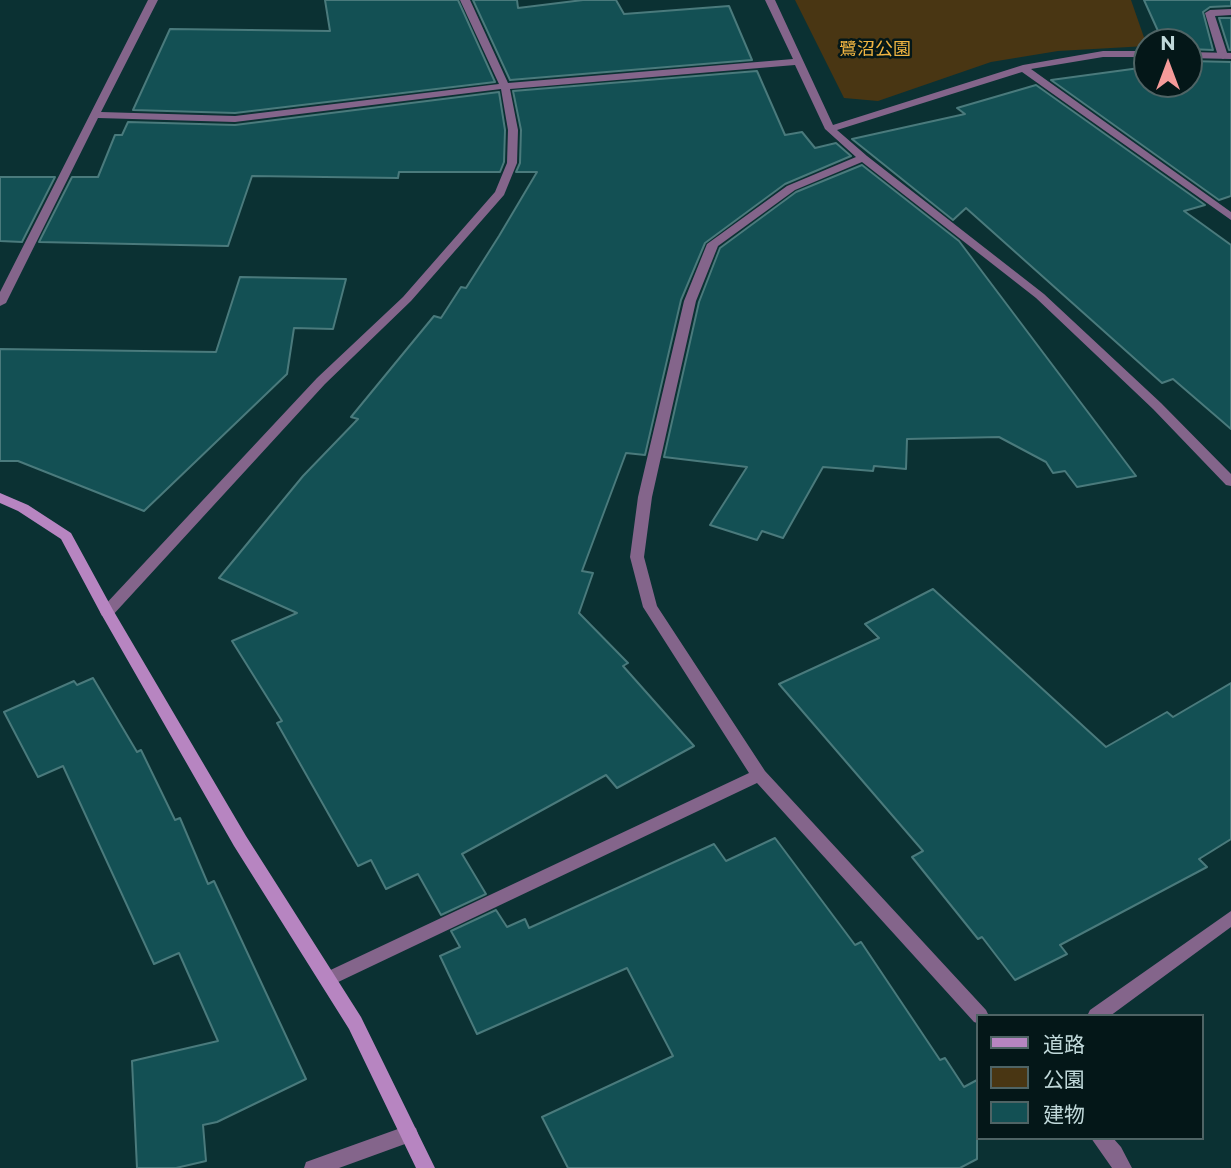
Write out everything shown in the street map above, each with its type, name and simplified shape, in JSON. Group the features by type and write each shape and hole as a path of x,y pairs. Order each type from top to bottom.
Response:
{"street":[{"path":"0,303 153,0"},
{"path":"107,612 321,381 407,299 500,193 512,163 513,131 505,86 465,0"},
{"path":"771,0 797,62 830,129 863,158 1040,296 1157,406 1231,482"},
{"path":"1203,55 1227,56 1210,13 1231,12"},
{"path":"830,129 1023,68 1103,54 1133,54"},
{"path":"94,115 234,119 505,86 797,62"},
{"path":"1023,68 1231,216"},
{"path":"863,158 792,188 713,244 690,301 645,497 637,557 650,607 758,775 978,1014"},
{"path":"0,498 23,508 66,536 240,841 355,1023 426,1168"},
{"path":"328,979 758,775"},
{"path":"1099,1014 1231,918"},
{"path":"313,1168 409,1134"},
{"path":"1102,1140 1123,1168"}],"green space":[{"name":"鷺沼公園","path":"795,0 1131,0 1141,28 1133,28 1133,47 1058,51 991,62 878,101 844,98"}],"building":[{"path":"325,0 458,0 495,82 235,113 133,110 170,29 330,31"},
{"path":"473,0 517,0 518,8 583,0 616,0 624,14 729,6 752,60 510,80"},
{"path":"1144,0 1231,0 1231,6 1210,7 1203,12 1213,50 1203,50 1203,28 1157,28"},
{"path":"1219,18 1231,18 1231,50 1229,50"},
{"path":"1203,61 1231,62 1231,196 1219,200 1051,80 1133,69 1133,98 1203,98"},
{"path":"757,71 785,135 802,132 815,148 836,143 851,156 785,184 705,243 681,300 645,455 626,453 582,571 593,573 579,613 628,663 623,666 694,746 617,788 606,775 462,854 486,894 441,915 418,874 386,889 371,860 358,866 277,723 282,721 232,641 297,613 219,578 303,476 358,419 351,417 434,316 441,318 461,287 466,288 499,236 537,172 516,172 520,163 521,130 513,91"},
{"path":"1036,85 1205,205 1184,211 1231,245 1231,429 1173,379 1162,383 966,208 953,220 852,139 965,114 957,108"},
{"path":"499,92 505,130 504,162 500,172 399,172 398,178 252,176 228,246 39,242 72,177 98,177 115,135 122,135 128,122 235,125"},
{"path":"862,165 959,241 1136,476 1077,487 1065,471 1053,473 1046,462 999,437 907,439 906,469 874,466 873,471 823,467 783,538 762,531 757,540 710,525 747,467 664,457 699,302 720,248 796,192"},
{"path":"0,177 55,177 22,242 0,241"},
{"path":"240,277 346,279 333,329 294,328 287,374 144,511 18,461 0,461 0,349 216,352"},
{"path":"933,589 1106,747 1167,712 1173,717 1231,683 1231,839 1199,859 1207,867 1060,945 1067,954 1015,980 982,937 978,939 912,857 923,851 779,684 879,638 865,624"},
{"path":"93,678 137,752 141,750 175,820 180,818 208,884 214,881 306,1079 217,1122 203,1125 206,1161 176,1168 137,1168 132,1061 218,1041 179,953 154,964 63,766 38,777 4,712 74,681 77,685"},
{"path":"775,838 855,945 861,942 940,1060 945,1058 964,1087 976,1081 977,1159 960,1168 568,1168 542,1117 673,1056 627,968 477,1034 440,956 460,947 451,931 496,910 507,927 525,919 529,928 714,844 726,861"}]}
